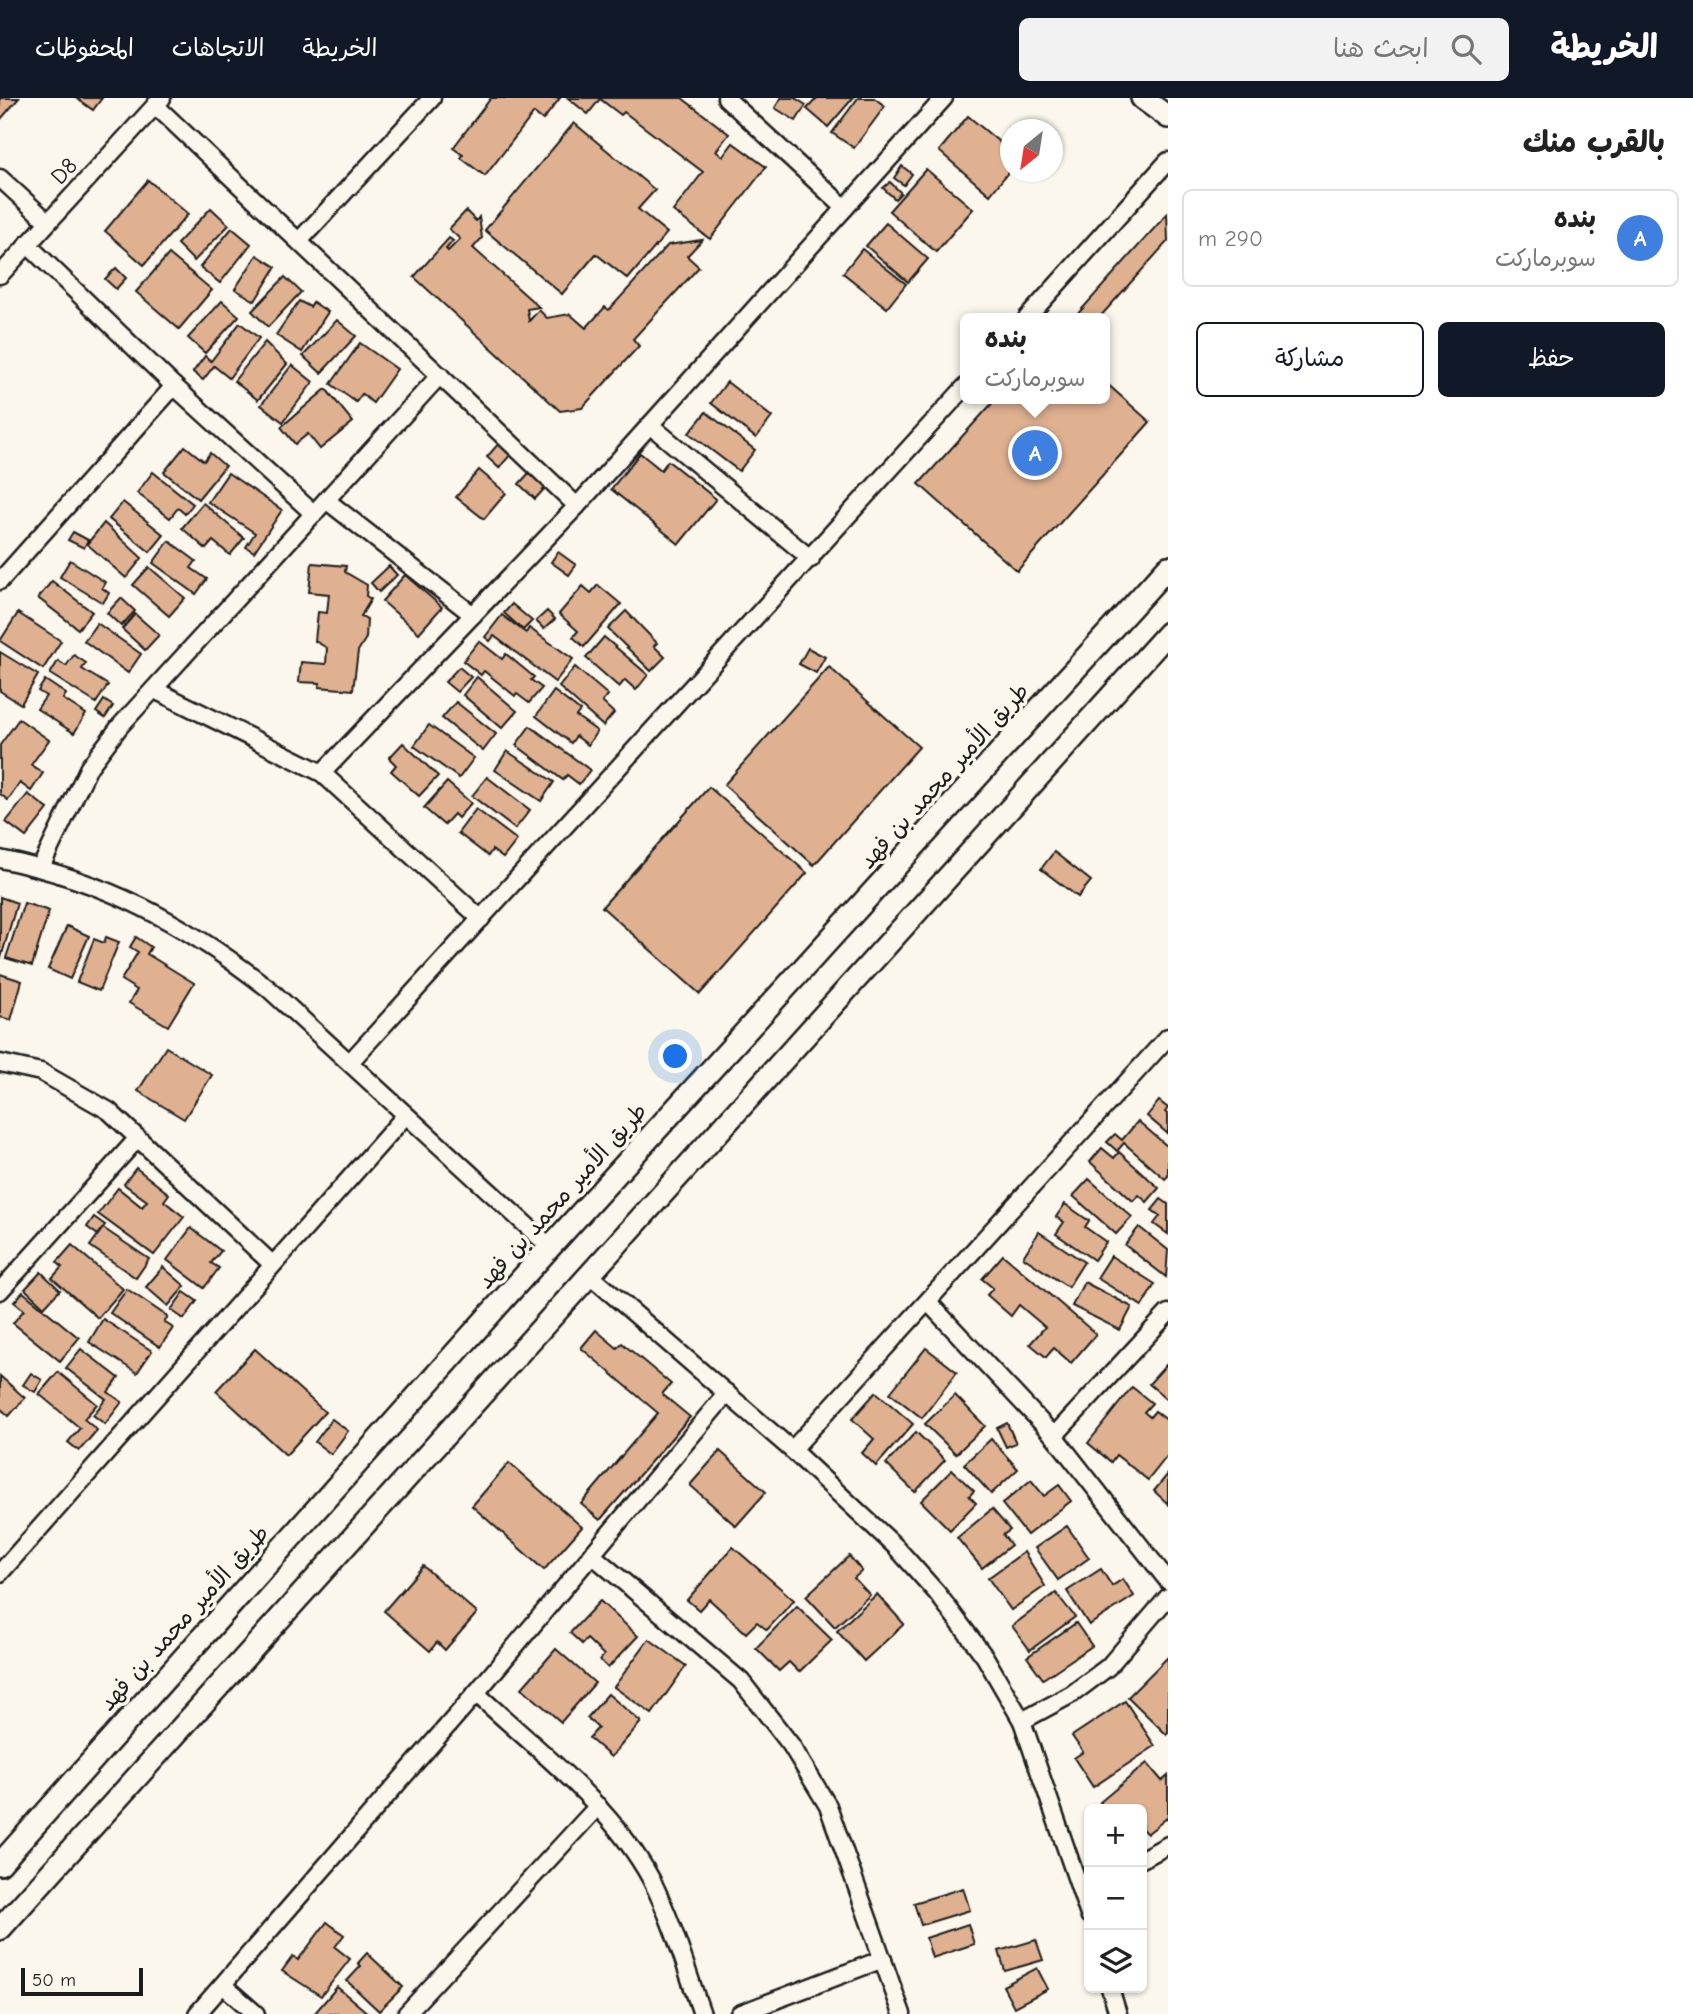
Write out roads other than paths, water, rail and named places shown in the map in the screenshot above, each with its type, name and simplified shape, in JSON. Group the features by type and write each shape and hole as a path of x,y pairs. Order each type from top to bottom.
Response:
{"street":[{"path":"299,240 432,98"},
{"path":"726,98 845,208"},
{"path":"322,773 577,506 944,98"},
{"path":"1142,98 1168,117"},
{"path":"158,102 577,506"},
{"name":"D8","path":"0,275 158,102"},
{"path":"1031,313 1168,161"},
{"path":"0,178 48,222"},
{"path":"27,244 174,386 314,514"},
{"path":"41,867 89,766 120,726 440,375"},
{"path":"0,581 174,386"},
{"path":"350,1062 960,393"},
{"path":"650,425 811,558"},
{"path":"326,500 472,615"},
{"name":"طريق الأمير محمد بن فهد","path":"0,1864 550,1247 1168,567"},
{"path":"0,1929 1168,633"},
{"path":"155,690 322,773 481,919"},
{"path":"0,859 41,867 128,900 178,924 220,950 269,989 550,1247"},
{"path":"792,1450 929,1303 1168,1037"},
{"path":"0,1063 41,1072 110,1111 272,1264"},
{"path":"0,1573 405,1115"},
{"path":"0,1291 138,1138"},
{"path":"591,1276 792,1450 895,1546 937,1593 985,1657 1022,1721 1084,1883"},
{"path":"929,1303 1054,1437 1168,1581"},
{"path":"1054,1437 1168,1313"},
{"path":"197,2014 476,1693 727,1393"},
{"path":"591,1554 741,1681 791,1745 828,1806 902,2014"},
{"path":"1022,1721 1072,1694 1108,1667 1168,1597"},
{"path":"476,1693 598,1807 650,1878 702,2014"},
{"path":"406,2014 598,1807"},
{"path":"1147,1856 1168,1845"},
{"path":"739,2014 883,1959"},
{"path":"224,1986 256,2014"},
{"path":"1112,1993 1118,2014"}],"place":[{"name":"بنده","path":"1035,453"}]}
